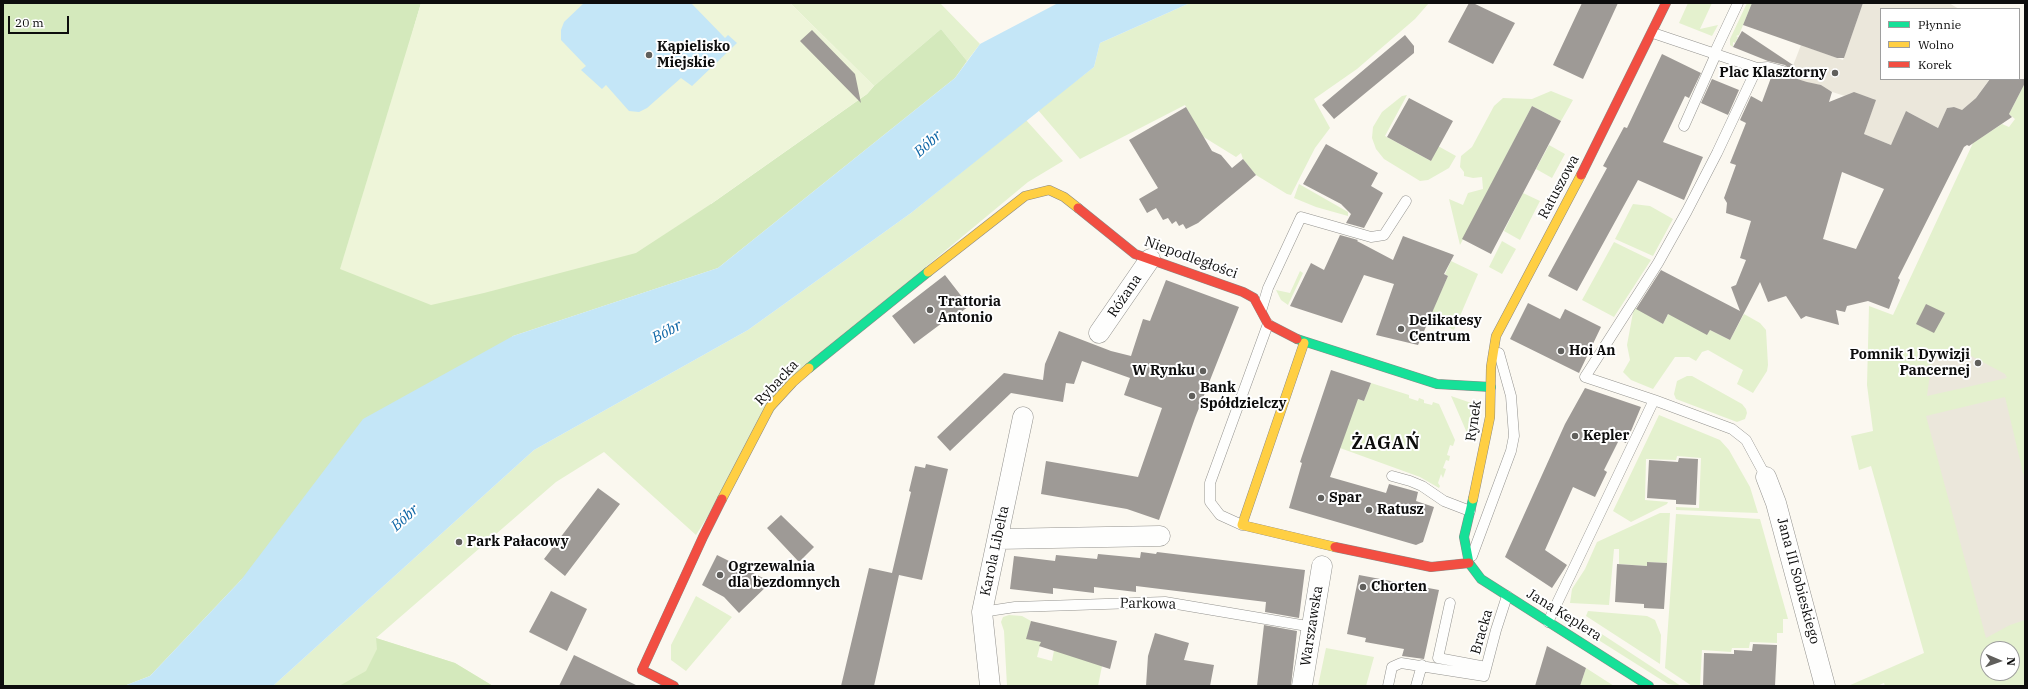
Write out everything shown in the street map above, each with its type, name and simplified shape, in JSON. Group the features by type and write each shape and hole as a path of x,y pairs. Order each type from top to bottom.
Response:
{"street":[{"name":"Ratuszowa","path":"1491,387 1491,367 1496,336 1586,166 1653,33 1666,3"},
{"name":"Rybacka","path":"674,686 642,670 703,537 770,407 793,382 861,325 1025,196 1049,190 1064,197"},
{"name":"Niepodległości","path":"1064,197 1135,254 1243,292 1254,298 1268,324"},
{"name":"Różana","path":"1099,334 1150,259"},
{"path":"1268,324 1304,343 1242,525 1363,554 1431,567 1469,563"},
{"name":"Rynek","path":"1304,343 1437,384 1491,387 1490,417 1464,536 1469,563"},
{"name":"Karola Libelta","path":"990,686 982,612 1023,418"},
{"name":"Jana III Sobieskiego","path":"1766,477 1776,503 1826,686"},
{"path":"998,538 1160,536"},
{"name":"Jana Keplera","path":"1469,563 1481,579 1649,686"},
{"name":"Warszawska","path":"1302,686 1322,566"}],"lane":[{"path":"1684,126 1738,3"},
{"path":"1653,33 1756,68 1768,67 1786,72"},
{"path":"1756,68 1717,153 1658,263 1585,377 1654,400 1732,429 1746,440 1766,477"},
{"path":"1261,309 1268,288 1301,217 1371,237 1384,235 1406,201"},
{"path":"1242,525 1220,515 1210,502 1210,482 1268,324"},
{"path":"1469,563 1511,451 1514,436 1511,396 1496,343"},
{"path":"1548,622 1654,400"},
{"path":"1392,476 1422,486 1444,501 1470,510"},
{"name":"Bracka","path":"1485,672 1507,596"},
{"name":"Parkowa","path":"982,612 1016,607 1165,602 1313,627"},
{"path":"1450,603 1438,658 1485,672"},
{"path":"1388,686 1392,667 1401,663 1485,672"},
{"path":"1416,686 1422,665"}],"green space":[{"path":"3,3 421,3 398,83 711,204 867,94 874,86 941,29 967,61 955,78 718,268 513,336 241,580 150,676 124,686 3,686"},
{"path":"421,3 790,3 874,86 867,94 711,204 636,253 484,293 431,305 340,269"},
{"path":"790,3 940,3 980,44 967,61 941,29 874,86"},
{"path":"1190,3 1429,3 1415,19 1357,69 1314,99 1330,128 1315,148 1291,195 1256,175 1243,159 1241,153 1236,157 1202,136 1185,105 1080,159 1038,110 1094,67 1100,43"},
{"path":"1688,3 1712,3 1700,29 1718,25 1712,36 1679,23"},
{"path":"1747,3 1752,3 1739,35 1736,36 1738,37 1735,43 1733,42 1733,47 1730,45 1730,39"},
{"path":"2025,83 2025,686 1885,686 1884,683 1877,686 1848,686 1924,653 1871,466 1859,470 1851,436 1873,431 1867,385 1869,306 1893,315 1973,143 2002,124 2009,127 2015,119 2009,114"},
{"path":"1551,91 1573,100 1561,121 1532,106 1460,245 1449,199 1463,205 1468,193 1483,189 1482,177 1473,178 1464,176 1464,172 1460,167 1461,156 1472,147 1494,106 1503,98 1532,99"},
{"path":"1407,95 1385,136 1431,161 1438,146 1456,156 1449,168 1428,180 1420,181 1384,159 1376,149 1372,138 1373,127 1382,112 1402,96"},
{"path":"1026,120 1063,161 1028,182 798,373 696,535 604,452 556,482 376,638 455,663 493,686 273,686 534,450 748,330 911,213"},
{"path":"1549,145 1565,154 1552,178 1536,169"},
{"path":"1299,184 1348,212 1348,216 1316,207 1294,198"},
{"path":"1523,193 1540,201 1520,240 1504,231"},
{"path":"1633,204 1650,206 1673,219 1653,256 1615,239"},
{"path":"1502,241 1516,249 1502,274 1489,267"},
{"path":"1614,242 1651,260 1614,317 1582,300"},
{"path":"1451,261 1478,274 1454,330 1429,318 1448,276 1445,274"},
{"path":"1300,271 1303,273 1288,305 1281,300 1276,290 1290,293"},
{"path":"1634,307 1663,324 1671,309 1707,334 1710,330 1730,340 1744,314 1760,323 1766,330 1767,371 1753,393 1737,384 1743,370 1708,350 1702,352 1696,361 1689,357 1675,357 1653,389 1631,380 1623,372 1630,360 1627,345"},
{"path":"1687,376 1692,376 1742,404 1747,413 1745,419 1737,422 1676,399 1674,394 1677,381"},
{"path":"1371,383 1409,395 1409,398 1418,401 1419,398 1424,400 1424,403 1432,405 1433,402 1439,404 1455,440 1453,446 1450,445 1447,455 1450,456 1449,461 1446,460 1443,468 1446,469 1443,478 1441,474 1438,483 1440,486 1439,488 1420,477 1340,448 1357,399 1364,401"},
{"path":"1451,396 1480,406 1470,440"},
{"path":"1659,415 1720,440 1729,450 1750,487 1758,513 1676,510 1676,507 1699,508 1701,458 1677,456 1676,460 1646,459 1645,500 1668,502 1667,504 1631,522 1613,511"},
{"path":"1660,513 1670,513 1667,563 1648,562 1647,566 1619,564 1619,549 1614,549 1609,605 1570,603 1572,589 1585,569 1597,542"},
{"path":"1676,514 1760,519 1788,619 1783,619 1783,633 1777,633 1777,643 1750,642 1749,648 1732,648 1731,652 1702,650 1700,686 1692,686 1665,668"},
{"path":"696,596 732,617 686,671 671,660 671,645"},
{"path":"1588,611 1647,616 1655,620 1661,635 1660,664 1586,616"},
{"path":"1009,615 1022,616 1031,621 1027,638 1041,642 1037,657 1052,661 1055,645 1102,666 1098,686 1007,686 1004,631 1001,622 1003,617"},
{"path":"1581,622 1585,623 1681,686 1668,684 1581,629 1579,626"},
{"path":"376,638 455,663 493,686 339,686 366,671 377,649"},
{"path":"1326,648 1374,657 1366,686 1318,686"},
{"path":"1586,668 1614,686 1580,686"}],"shaded area":[{"name":"Plac Klasztorny","path":"1863,3 1949,3 1957,8 1880,8 1880,80 1989,80 1976,98 1960,112 1954,107 1947,108 1938,128 1908,112 1891,145 1864,134 1875,102 1874,99 1854,93 1851,98 1823,89 1823,86 1815,85 1789,76 1801,45 1843,60"},
{"path":"1966,353 2005,374 2007,378 1927,396 1932,358"},
{"path":"2005,397 2025,481 2025,620 2010,625 1986,638 1926,416"}],"water":[{"name":"Kąpielisko Miejskie","path":"584,3 691,3 725,38 728,35 737,43 692,86 681,78 647,108 639,112 629,111 606,85 602,89 581,70 586,66 561,40 561,30 564,22"},
{"name":"Bóbr","path":"1058,3 1190,3 1100,43 1094,67 911,213 748,330 534,450 273,686 124,686 150,676 241,580 363,419 513,336 718,268 955,78 980,44"}],"building":[{"path":"1469,3 1473,3 1515,23 1493,64 1448,42"},
{"path":"1582,3 1618,3 1583,79 1553,65"},
{"path":"1752,3 1863,3 1844,58 1837,58 1743,25"},
{"path":"812,30 855,74 861,103 800,41"},
{"path":"1742,31 1793,65 1788,76 1821,85 1832,92 1829,102 1854,92 1876,100 1864,134 1891,145 1906,111 1938,128 1947,108 1954,107 1962,110 1976,98 1989,80 2025,79 2025,83 2009,114 2012,117 1969,146 1967,145 1964,147 1898,278 1900,280 1889,309 1868,301 1847,306 1845,312 1836,310 1839,325 1806,316 1801,319 1786,296 1768,302 1760,282 1730,340 1710,330 1707,335 1668,314 1663,324 1636,309 1661,270 1740,311 1731,287 1736,285 1746,260 1740,258 1751,221 1726,213 1727,203 1724,198 1736,165 1730,163 1746,123 1740,120 1751,96 1762,102 1772,75 1784,77 1789,72 1789,69 1785,65 1768,61 1733,47","holes":["1842,172 1884,189 1856,249 1823,239"]},
{"path":"1405,35 1414,46 1414,53 1334,119 1322,105"},
{"path":"1662,54 1701,73 1689,98 1685,96 1663,142 1703,157 1684,200 1638,180 1577,291 1548,276 1607,168 1603,166 1624,127 1627,128"},
{"path":"1712,79 1739,90 1728,115 1701,103"},
{"path":"1409,98 1453,121 1431,161 1387,137"},
{"path":"1532,106 1561,121 1491,254 1462,239"},
{"path":"1186,107 1212,151 1221,155 1232,168 1243,159 1256,175 1198,223 1186,229 1183,224 1179,226 1176,221 1172,224 1168,218 1163,220 1156,208 1147,213 1139,199 1158,188 1129,140"},
{"path":"1326,144 1378,173 1371,186 1383,193 1364,228 1346,223 1351,214 1341,204 1303,184"},
{"path":"1340,235 1358,240 1357,241 1393,260 1403,236 1454,255 1444,274 1448,276 1418,345 1376,335 1394,284 1364,275 1342,323 1290,306 1311,263 1324,270"},
{"name":"Trattoria Antonio","path":"945,275 969,306 952,319 950,317 914,344 892,316"},
{"path":"1166,280 1239,307 1195,418 1159,520 1127,509 1041,494 1046,461 1138,477 1162,408 1124,395 1130,378 1082,361 1074,384 1066,383 1063,402 1011,393 950,451 937,437 1004,373 1043,380 1045,364 1059,331 1111,351 1131,356 1143,319 1150,321"},
{"path":"1528,303 1560,319 1565,309 1601,327 1579,373 1510,339"},
{"path":"1926,304 1945,313 1934,333 1916,324"},
{"path":"1331,370 1371,383 1364,401 1358,399 1330,477 1386,493 1389,484 1418,492 1416,501 1434,507 1423,542 1416,545 1289,508 1302,463 1300,462"},
{"path":"1585,388 1641,407 1626,443 1619,440 1604,470 1607,472 1595,497 1573,487 1545,550 1567,565 1552,588 1505,557 1565,424"},
{"path":"1679,458 1698,459 1696,505 1676,504 1676,500 1647,498 1649,460 1678,462"},
{"path":"926,464 948,469 922,580 899,575 874,686 841,686 869,568 892,573 911,492 909,491 915,466 925,468"},
{"path":"598,488 620,504 565,576 544,559"},
{"path":"781,515 814,547 799,562 767,528"},
{"path":"1141,552 1156,554 1157,552 1305,570 1299,618 1265,612 1266,602 1136,586 1136,592 1094,587 1094,593 1053,588 1053,594 1010,589 1014,556 1055,561 1056,555 1097,559 1098,554 1140,558"},
{"path":"717,555 771,582 739,613 724,597 702,585"},
{"path":"1647,562 1667,563 1664,609 1644,608 1644,604 1615,602 1617,564 1647,566"},
{"path":"1359,575 1439,590 1424,659 1402,656 1404,649 1365,642 1366,638 1347,634"},
{"path":"551,591 587,609 567,651 529,632"},
{"path":"1031,621 1117,641 1110,669 1039,646 1041,642 1026,639"},
{"path":"1264,625 1297,631 1291,686 1257,686"},
{"path":"1155,633 1189,643 1184,660 1214,665 1210,686 1146,686 1148,656"},
{"path":"1753,644 1777,645 1775,686 1703,686 1704,653 1734,654 1734,650 1752,651"},
{"path":"1547,646 1586,668 1580,686 1535,686"},
{"path":"574,655 638,686 559,686"}],"traffic: fast":[{"path":"809,368 928,272"},
{"path":"1297,339 1437,384 1491,387"},
{"path":"1473,499 1464,537 1469,563 1481,579 1649,686"}],"traffic: slow":[{"path":"1473,499 1490,417 1491,367 1496,336 1581,175"},
{"path":"928,272 1025,196 1049,190 1064,197 1078,208"},
{"path":"1304,343 1242,525 1335,547"},
{"path":"722,499 770,407 793,382 809,368"}],"traffic: jam":[{"path":"1581,175 1666,3"},
{"path":"1078,208 1135,254 1243,292 1254,298 1268,324 1297,339"},
{"path":"674,686 642,670 722,499"},
{"path":"1335,547 1431,567 1469,563"}],"place":[{"name":"Kąpielisko Miejskie","path":"649,55"},
{"name":"Plac Klasztorny","path":"1835,73"},
{"name":"Trattoria Antonio","path":"930,310"},
{"name":"Delikatesy Centrum","path":"1401,329"},
{"name":"Hoi An","path":"1561,351"},
{"name":"Pomnik 1 Dywizji Pancernej","path":"1978,363"},
{"name":"W Rynku","path":"1203,371"},
{"name":"Bank Spółdzielczy","path":"1192,396"},
{"name":"Kepler","path":"1575,436"},
{"name":"Spar","path":"1321,498"},
{"name":"Ratusz","path":"1369,510"},
{"name":"Park Pałacowy","path":"459,542"},
{"name":"Ogrzewalnia dla bezdomnych","path":"720,575"},
{"name":"Chorten","path":"1363,587"}],"district":[{"name":"ŻAGAŃ","path":"1386,444"}]}
